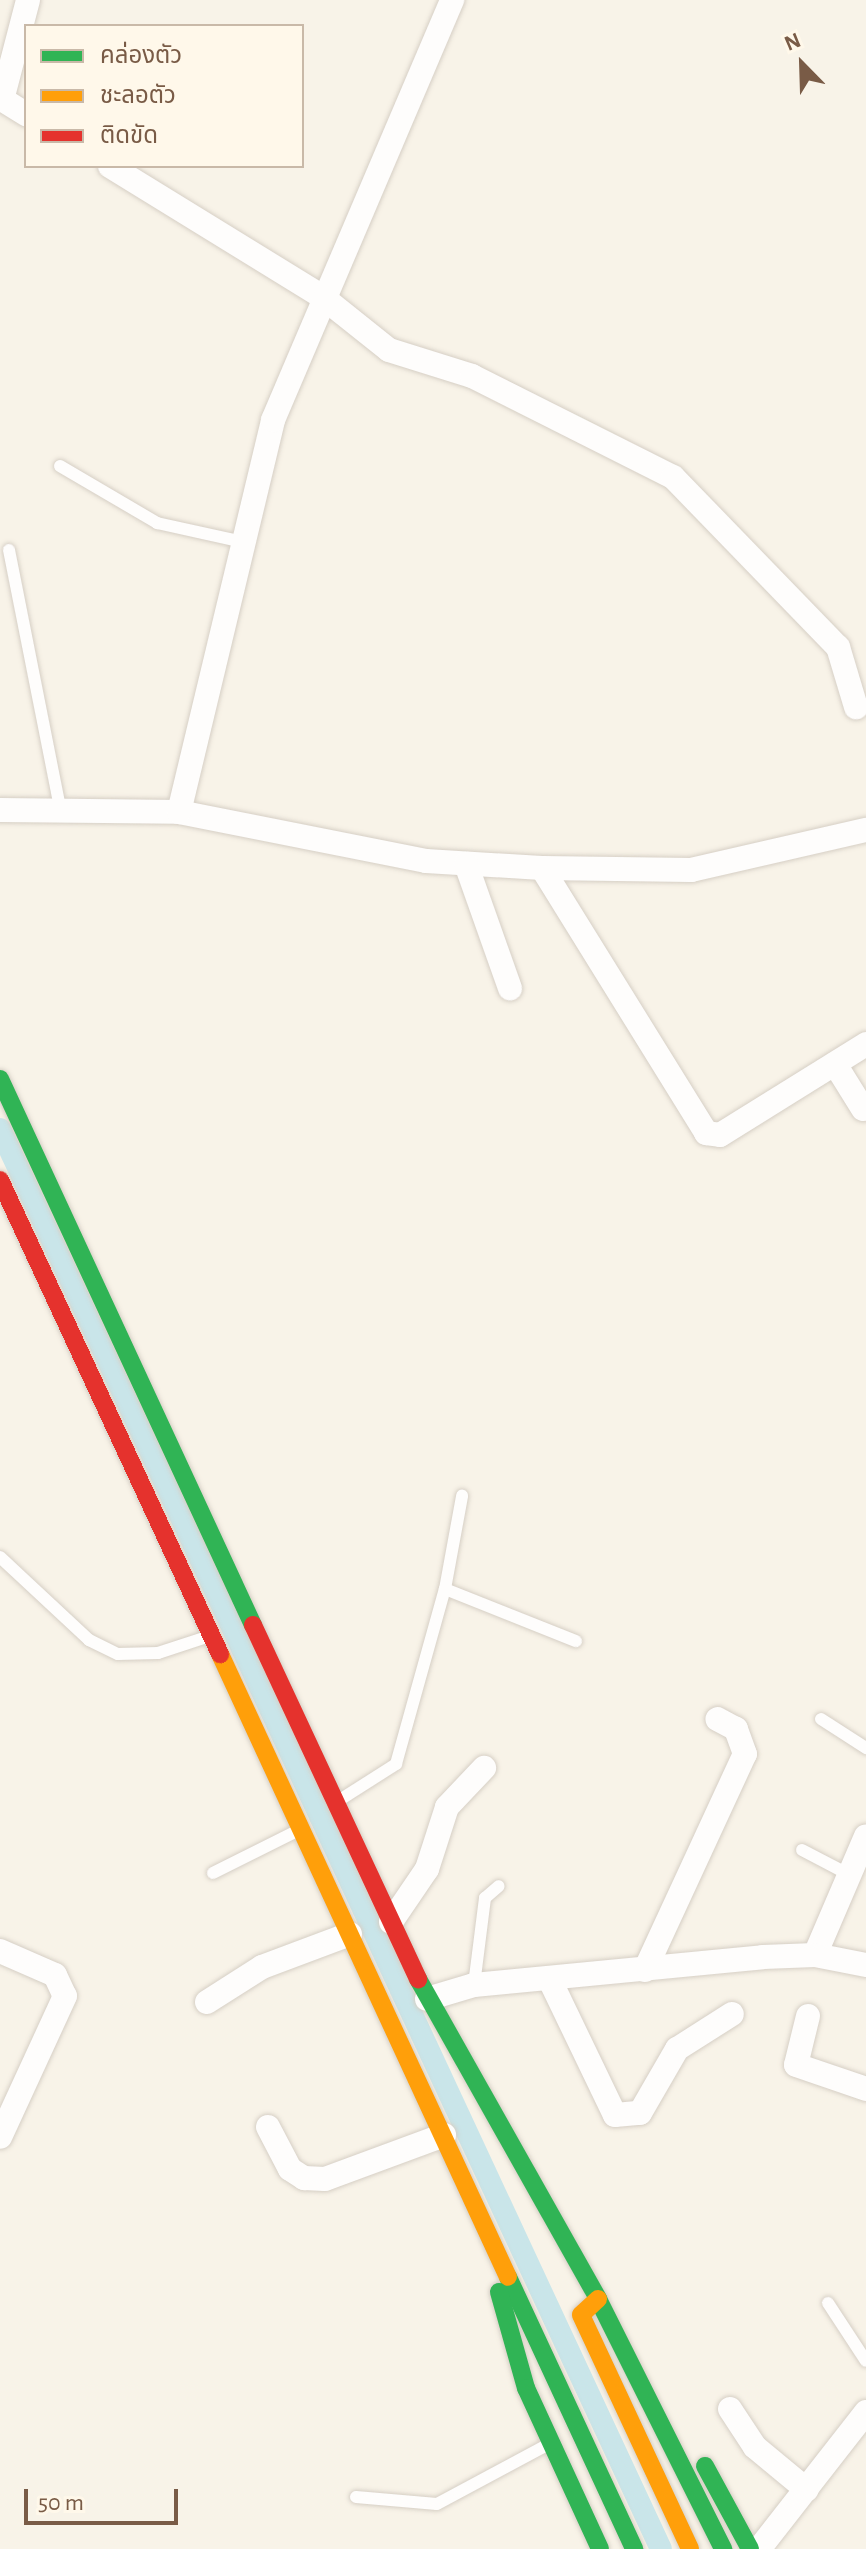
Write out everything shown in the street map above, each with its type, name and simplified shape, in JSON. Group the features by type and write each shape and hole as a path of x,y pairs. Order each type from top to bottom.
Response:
{"street":[{"path":"24,113 1,99 28,0"},
{"path":"179,812 238,541 320,295 452,0"},
{"path":"113,168 320,295 389,350 472,376 673,477 838,647 856,707"},
{"path":"0,810 60,808 179,812 466,864 542,868 691,870 866,830"},
{"path":"466,864 510,988"},
{"path":"542,868 706,1133 720,1135 866,1044"},
{"path":"835,1064 863,1109"},
{"path":"0,1079 427,1999 598,2299 723,2549"},
{"path":"0,1180 634,2549"},
{"path":"645,1970 745,1754 736,1729 717,1719"},
{"path":"391,1922 427,1869 447,1807 484,1768"},
{"path":"815,1955 846,1873 866,1836"},
{"path":"207,2002 262,1967 350,1934"},
{"path":"0,1951 55,1975 65,1996 0,2137"},
{"path":"427,1999 474,1985 815,1955 866,1965"},
{"path":"549,1978 615,2115 640,2113 677,2049 732,2014"},
{"path":"808,2016 796,2065 866,2089"},
{"path":"268,2127 290,2169 325,2179 444,2135"},
{"path":"472,2197 526,2388 600,2549"},
{"path":"573,2255 615,2298 750,2549"},
{"path":"598,2299 581,2315 690,2549"},
{"path":"730,2409 755,2447 807,2490"},
{"path":"759,2549 866,2412"}],"lane":[{"path":"60,466 157,523 238,541"},
{"path":"9,550 60,808"},
{"path":"335,1802 396,1764 445,1589 462,1496"},
{"path":"0,1557 89,1640 118,1654 158,1653 211,1635"},
{"path":"445,1589 576,1641"},
{"path":"821,1719 866,1748"},
{"path":"213,1873 301,1829"},
{"path":"802,1850 846,1873"},
{"path":"474,1985 485,1898 499,1886"},
{"path":"828,2303 866,2361"},
{"path":"356,2497 437,2504 552,2443"}],"waterway":[{"path":"0,1129 661,2549"}],"traffic: fast":[{"path":"0,1079 253,1625"},
{"path":"418,1979 598,2299 723,2549"},
{"path":"508,2277 634,2549"},
{"path":"499,2292 526,2388 600,2549"},
{"path":"705,2466 750,2549"}],"traffic: slow":[{"path":"220,1654 508,2277"},
{"path":"598,2299 581,2315 690,2549"}],"traffic: jam":[{"path":"0,1180 220,1654"},
{"path":"253,1625 418,1979"}]}
